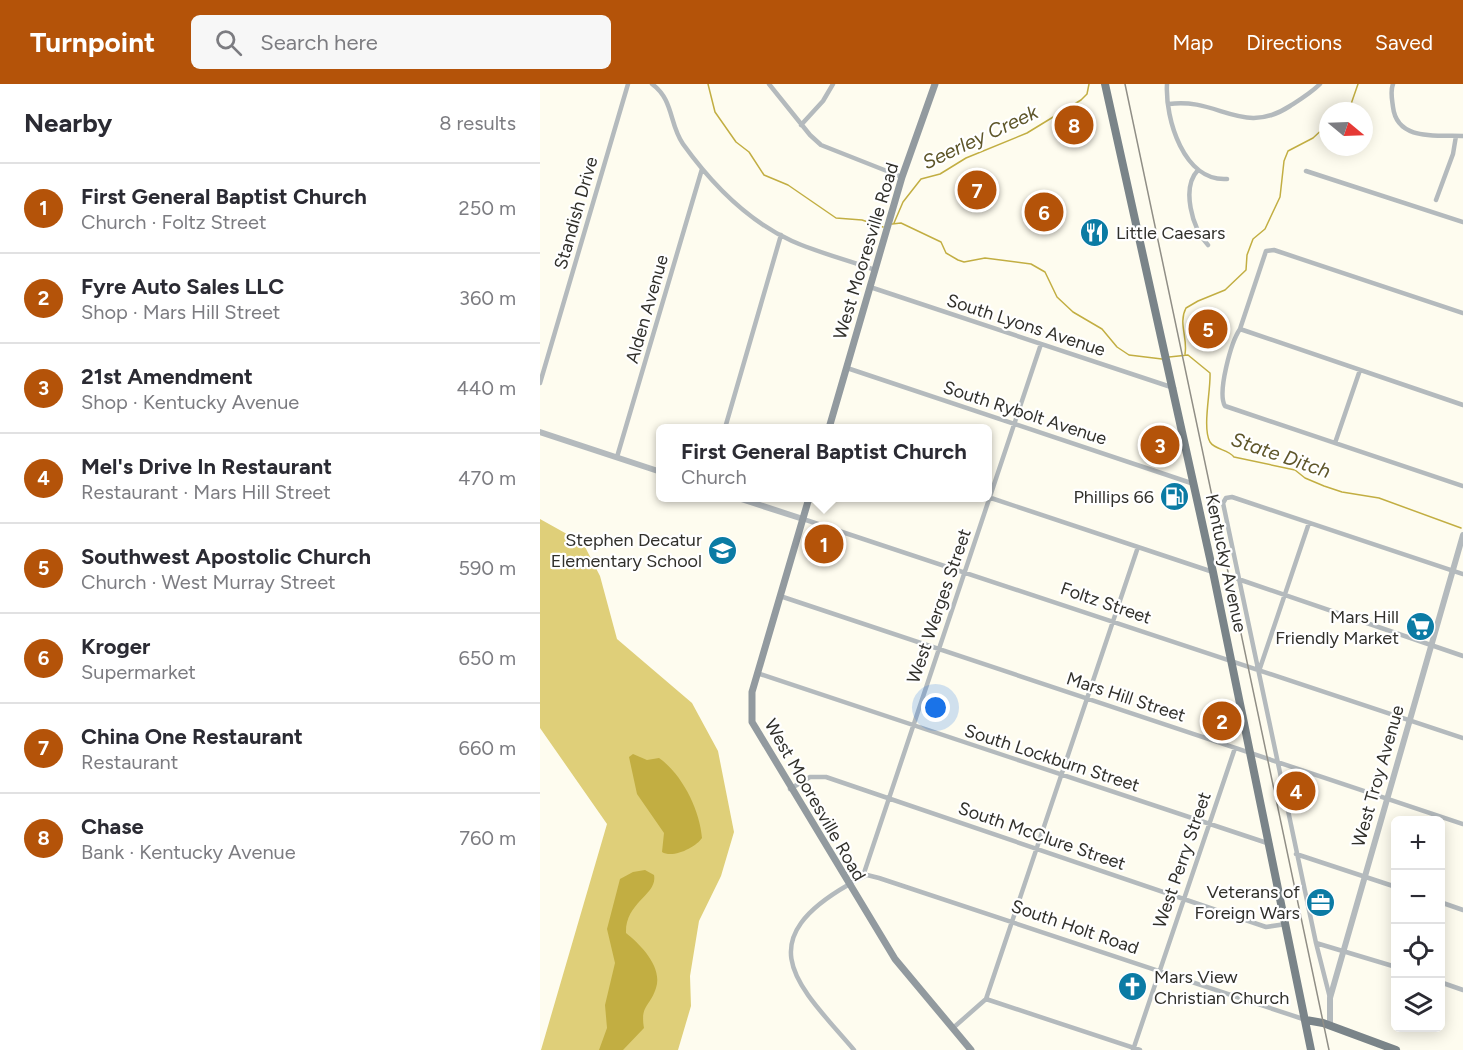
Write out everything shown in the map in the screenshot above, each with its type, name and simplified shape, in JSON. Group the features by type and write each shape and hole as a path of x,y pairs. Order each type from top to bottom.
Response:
{"main road":[{"name":"West Mooresville Road","path":"830,424 902,177 935,84"},
{"name":"Kentucky Avenue","path":"1105,84 1174,388 1311,1050"},
{"name":"West Mooresville Road","path":"808,502 750,700 752,722 848,885 901,968 971,1050"},
{"name":"South Holt Road","path":"1306,1020 1396,1050"}],"street":[{"name":"Standish Drive","path":"540,383 628,84"},
{"path":"652,84 667,100 680,139 702,168 734,201 781,236 875,270"},
{"path":"769,84 815,141 830,150 902,177"},
{"path":"801,125 823,101 833,84"},
{"path":"1167,84 1178,143 1198,170 1212,178 1227,179"},
{"path":"1169,104 1197,103 1242,118 1263,119 1279,113 1320,84"},
{"path":"1393,84 1391,92 1394,118 1399,125 1414,133 1463,136"},
{"path":"1436,200 1453,154 1456,136"},
{"name":"Alden Avenue","path":"617,457 702,168"},
{"path":"1198,170 1190,182 1189,194 1200,234 1208,245"},
{"path":"1306,171 1463,222"},
{"path":"726,424 781,236"},
{"path":"1463,313 1274,250 1266,251 1240,329 1234,339 1222,401 1225,406 1463,486"},
{"name":"South Lyons Avenue","path":"870,287 1174,388"},
{"path":"1240,329 1463,405"},
{"name":"West Werges Street","path":"992,487 1041,344"},
{"name":"South Rybolt Avenue","path":"847,368 1194,484"},
{"path":"1335,443 1360,370"},
{"path":"540,432 656,471"},
{"path":"1330,998 1276,762 1223,503 1226,498 1233,497 1463,574"},
{"path":"992,499 1213,572"},
{"name":"Foltz Street","path":"750,502 965,571 1463,738"},
{"name":"West Werges Street","path":"863,876 987,502"},
{"path":"1258,670 1309,523"},
{"name":"West Troy Avenue","path":"1329,1026 1330,998 1463,535"},
{"path":"953,1028 986,999 1138,548"},
{"path":"1238,579 1463,656"},
{"name":"Mars Hill Street","path":"780,596 1463,824"},
{"name":"South Lockburn Street","path":"757,673 1270,844"},
{"name":"West Perry Street","path":"1136,1049 1159,972 1234,748"},
{"name":"South McClure Street","path":"790,789 809,778 825,776 1266,927 1286,924"},
{"path":"1296,854 1391,886"},
{"path":"854,1050 803,990 794,973 792,958 793,940 803,920 825,899 863,876"},
{"name":"South Holt Road","path":"863,876 879,878 1306,1020"},
{"path":"1445,904 1463,910"},
{"path":"1316,943 1323,943 1391,966"},
{"path":"1445,984 1463,990"},
{"path":"986,999 1136,1049"}],"shaded area":[{"path":"540,519 583,543 600,576 617,639 692,703 718,751 734,832 721,876 699,921 690,976 691,1006 678,1050 541,1050 607,824 540,728"},
{"path":"633,754 647,760 659,758 682,783 694,805 701,827 702,838 695,845 678,853 662,852 664,833 637,794 629,757"},
{"path":"645,870 654,875 654,882 635,906 627,922 626,933 638,943 653,964 657,980 656,988 644,1010 644,1028 623,1050 599,1050 607,1028 605,1005 615,963 607,929 620,879 633,872"}],"waterway":[{"name":"State Ditch","path":"708,84 715,112 736,142 749,152 764,175 788,185 836,218 862,220 883,227"},
{"name":"Seerley Creek","path":"894,223 903,202 921,179 940,174 966,158 1027,133 1081,100 1087,94 1089,84"},
{"path":"1352,102 1358,84"},
{"path":"1185,354 1183,319 1186,308 1225,290 1246,270 1247,255 1253,239 1265,229 1280,197 1284,161 1288,151 1319,132"},
{"name":"State Ditch","path":"892,224 901,223 941,242 946,253 964,262 985,258 1031,264 1045,272 1057,297 1073,312 1102,329 1117,347 1129,355 1162,359"},
{"name":"State Ditch","path":"1169,357 1188,355 1210,373 1207,428 1210,442 1215,447 1234,457 1295,470 1305,478 1324,486 1342,492 1379,498 1461,528"}],"railway":[{"path":"1125,84 1329,1050"}],"place":[{"name":"Chase","path":"1074,125"},
{"name":"China One Restaurant","path":"977,190"},
{"name":"Kroger","path":"1044,212"},
{"name":"Little Caesars","path":"1095,233"},
{"name":"Southwest Apostolic Church","path":"1208,329"},
{"name":"21st Amendment","path":"1160,445"},
{"name":"Phillips 66","path":"1175,497"},
{"name":"First General Baptist Church","path":"824,544"},
{"name":"Stephen Decatur Elementary School","path":"723,550"},
{"name":"Mars Hill Friendly Market","path":"1420,627"},
{"name":"Fyre Auto Sales LLC","path":"1222,721"},
{"name":"Mel's Drive In Restaurant","path":"1296,791"},
{"name":"Veterans of Foreign Wars","path":"1321,902"},
{"name":"Mars View Christian Church","path":"1133,987"}]}
